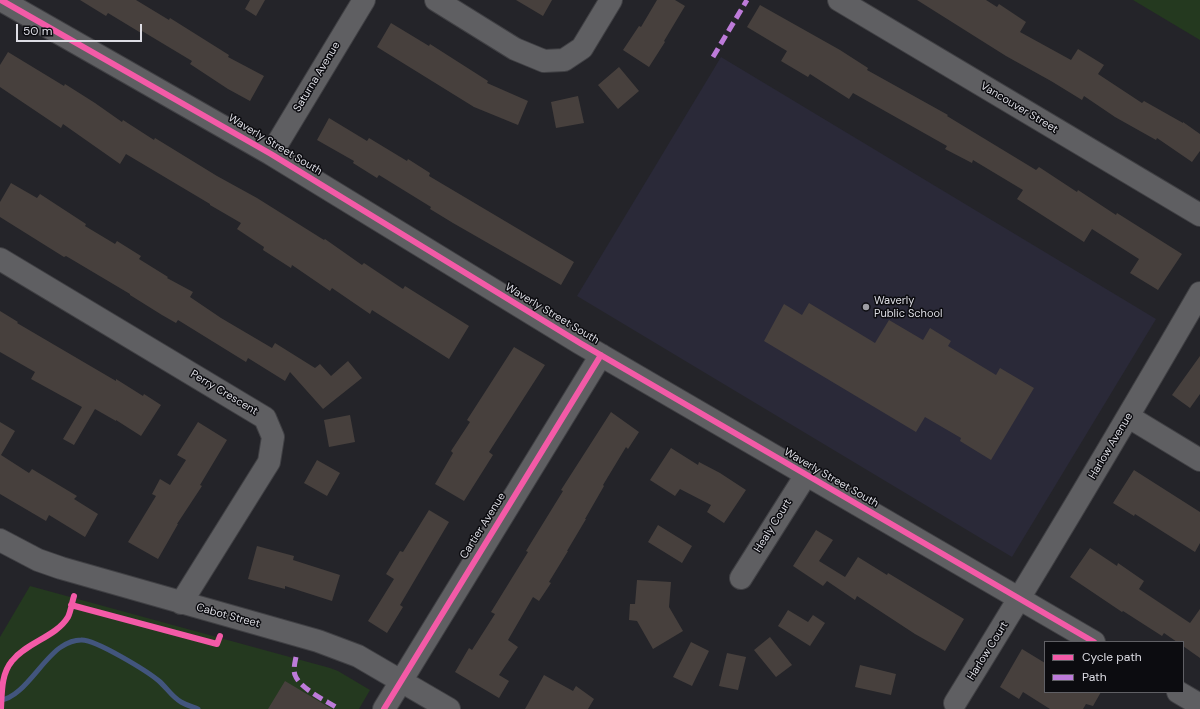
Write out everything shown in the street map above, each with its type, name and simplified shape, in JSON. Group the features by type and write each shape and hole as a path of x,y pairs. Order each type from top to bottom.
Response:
{"street":[{"name":"Waverly Street South","path":"1,0 271,154 600,355 1092,641"},
{"name":"Saturna Avenue","path":"271,154 364,0"},
{"path":"436,0 515,49 544,61 564,60 582,48 611,0"},
{"name":"Vancouver Street","path":"839,0 1200,215"},
{"name":"Perry Crescent","path":"0,259 265,418 274,437 269,462 181,603"},
{"name":"Harlow Avenue","path":"1020,598 1129,417 1200,293"},
{"name":"Cartier Avenue","path":"384,709 600,355"},
{"path":"1129,417 1200,460"},
{"name":"Healy Court","path":"741,578 806,475"},
{"name":"Cabot Street","path":"0,540 38,560 61,568 318,641 358,656 448,709"},
{"name":"Harlow Court","path":"955,702 1020,598"},
{"path":"1180,693 1200,705"}],"shaded area":[{"name":"Waverly Public School","path":"721,57 1156,319 1012,557 577,296"}],"green space":[{"path":"1133,0 1200,0 1200,40"},
{"path":"30,586 330,668 338,671 370,690 359,709 0,709 0,637"}],"building":[{"path":"80,0 136,0 169,20 170,18 229,55 228,57 264,76 250,101 228,89 190,64 192,61 142,31 141,33 108,13 106,16"},
{"path":"250,0 265,0 256,16 245,9"},
{"path":"516,0 552,0 543,16"},
{"path":"657,0 675,0 685,6 649,67 623,50 639,26 641,27"},
{"path":"917,0 986,0 997,7 999,4 1026,22 1020,32 1071,60 1078,49 1104,65 1098,74 1142,103 1144,101 1183,122 1200,134 1200,151 1192,162 1157,138 1156,140 1115,117 1084,96 1082,100 1006,56"},
{"path":"760,5 840,50 868,68 867,70 948,115 947,116 1036,170 1039,167 1116,215 1117,213 1182,254 1158,290 1130,273 1139,259 1092,229 1084,242 1017,199 1023,190 973,160 972,163 945,149 947,146 853,93 849,99 810,74 808,77 781,61 787,51 747,27"},
{"path":"391,23 429,46 430,44 488,81 487,83 528,101 518,125 474,107 377,47"},
{"path":"8,52 64,86 65,84 122,122 123,120 154,140 155,138 217,176 257,198 324,240 325,239 362,265 364,263 403,289 405,286 469,326 449,359 372,310 370,314 332,288 330,291 292,265 291,268 263,250 264,247 237,229 241,223 210,204 126,154 120,164 63,124 61,128 0,87 0,65"},
{"path":"619,67 639,91 618,109 598,85"},
{"path":"578,96 584,123 556,128 551,102"},
{"path":"329,118 367,141 369,138 407,161 408,159 430,173 429,176 574,262 561,285 453,223 430,209 431,207 379,175 377,178 353,163 354,161 317,140"},
{"path":"11,183 37,198 40,194 86,224 85,226 115,244 117,241 141,256 139,259 168,277 167,278 193,292 190,297 221,318 272,348 275,343 315,368 320,364 331,376 348,361 362,378 323,409 290,372 285,381 248,358 246,362 178,320 176,323 162,315 130,294 66,256 64,257 0,217 0,202"},
{"path":"809,303 875,343 889,320 923,340 930,328 951,341 948,346 996,375 1000,368 1034,388 991,460 960,441 961,438 925,417 916,432 764,341 784,304 802,315"},
{"path":"0,311 18,322 17,323 116,381 116,379 143,396 144,394 161,405 141,436 95,409 74,445 63,439 82,407 31,379 35,372 0,352"},
{"path":"514,347 545,365 489,452 493,455 464,501 435,484 453,453 451,451 470,422 467,420"},
{"path":"1200,356 1200,394 1190,408 1172,395"},
{"path":"611,412 639,432 628,449 626,447 603,485 604,486 586,519 549,582 551,583 539,601 533,597 508,640 518,647 499,675 509,681 499,698 455,672 469,648 472,650 495,614 491,612 563,491 561,490"},
{"path":"350,415 355,442 329,447 324,420"},
{"path":"0,422 15,431 1,455 29,473 32,469 77,496 74,499 98,514 85,537 49,515 46,521 0,494"},
{"path":"198,422 227,440 200,485 202,486 177,524 158,559 128,542 156,496 152,494 160,479 170,485 186,460 177,455"},
{"path":"671,448 698,465 699,462 720,473 746,490 724,523 707,512 711,505 680,489 675,496 650,480"},
{"path":"317,460 340,473 327,496 304,483"},
{"path":"1134,470 1200,512 1200,543 1195,552 1135,514 1134,516 1113,503"},
{"path":"429,510 449,522 400,605 403,607 387,633 368,621 394,579 386,574 400,551 403,552"},
{"path":"658,525 692,546 682,563 648,542"},
{"path":"816,530 833,540 819,561 845,577 858,557 887,575 888,573 964,619 945,651 915,634 857,596 855,600 827,581 823,586 793,566"},
{"path":"257,546 294,556 293,560 340,575 332,601 285,586 285,589 248,579"},
{"path":"1090,548 1117,566 1118,563 1144,581 1139,589 1190,623 1200,609 1200,658 1184,647 1184,641 1176,641 1164,633 1162,636 1123,611 1122,612 1070,577"},
{"path":"637,580 671,582 669,607 683,631 653,649 637,621 629,620 630,604 635,604"},
{"path":"788,610 808,622 813,615 825,623 810,646 778,626"},
{"path":"770,637 792,665 776,677 754,650"},
{"path":"691,642 709,651 692,686 673,677"},
{"path":"1022,649 1044,662 1044,693 1100,693 1093,706 1086,704 1083,709 1050,709 1023,692 1019,699 1000,687"},
{"path":"727,653 746,657 738,690 719,686"},
{"path":"860,665 896,674 891,695 855,687"},
{"path":"544,675 573,691 576,686 594,699 588,709 525,709"},
{"path":"285,681 332,709 268,709"}],"waterway":[{"path":"0,700 8,698 16,693 61,647 71,642 81,640 88,641 109,650 133,663 159,681 178,700 198,709"}],"marked path":[{"path":"713,57 747,0"},
{"path":"296,657 294,671 302,685 339,709"}],"cycle path":[{"path":"1,0 271,154 580,343 1092,641"},
{"path":"384,709 601,355"},
{"path":"1,709 3,684 8,666 18,654 49,635 63,624 69,615 74,596"},
{"path":"71,605 217,644 220,636"}],"place":[{"name":"Waverly Public School","path":"866,307"}]}
